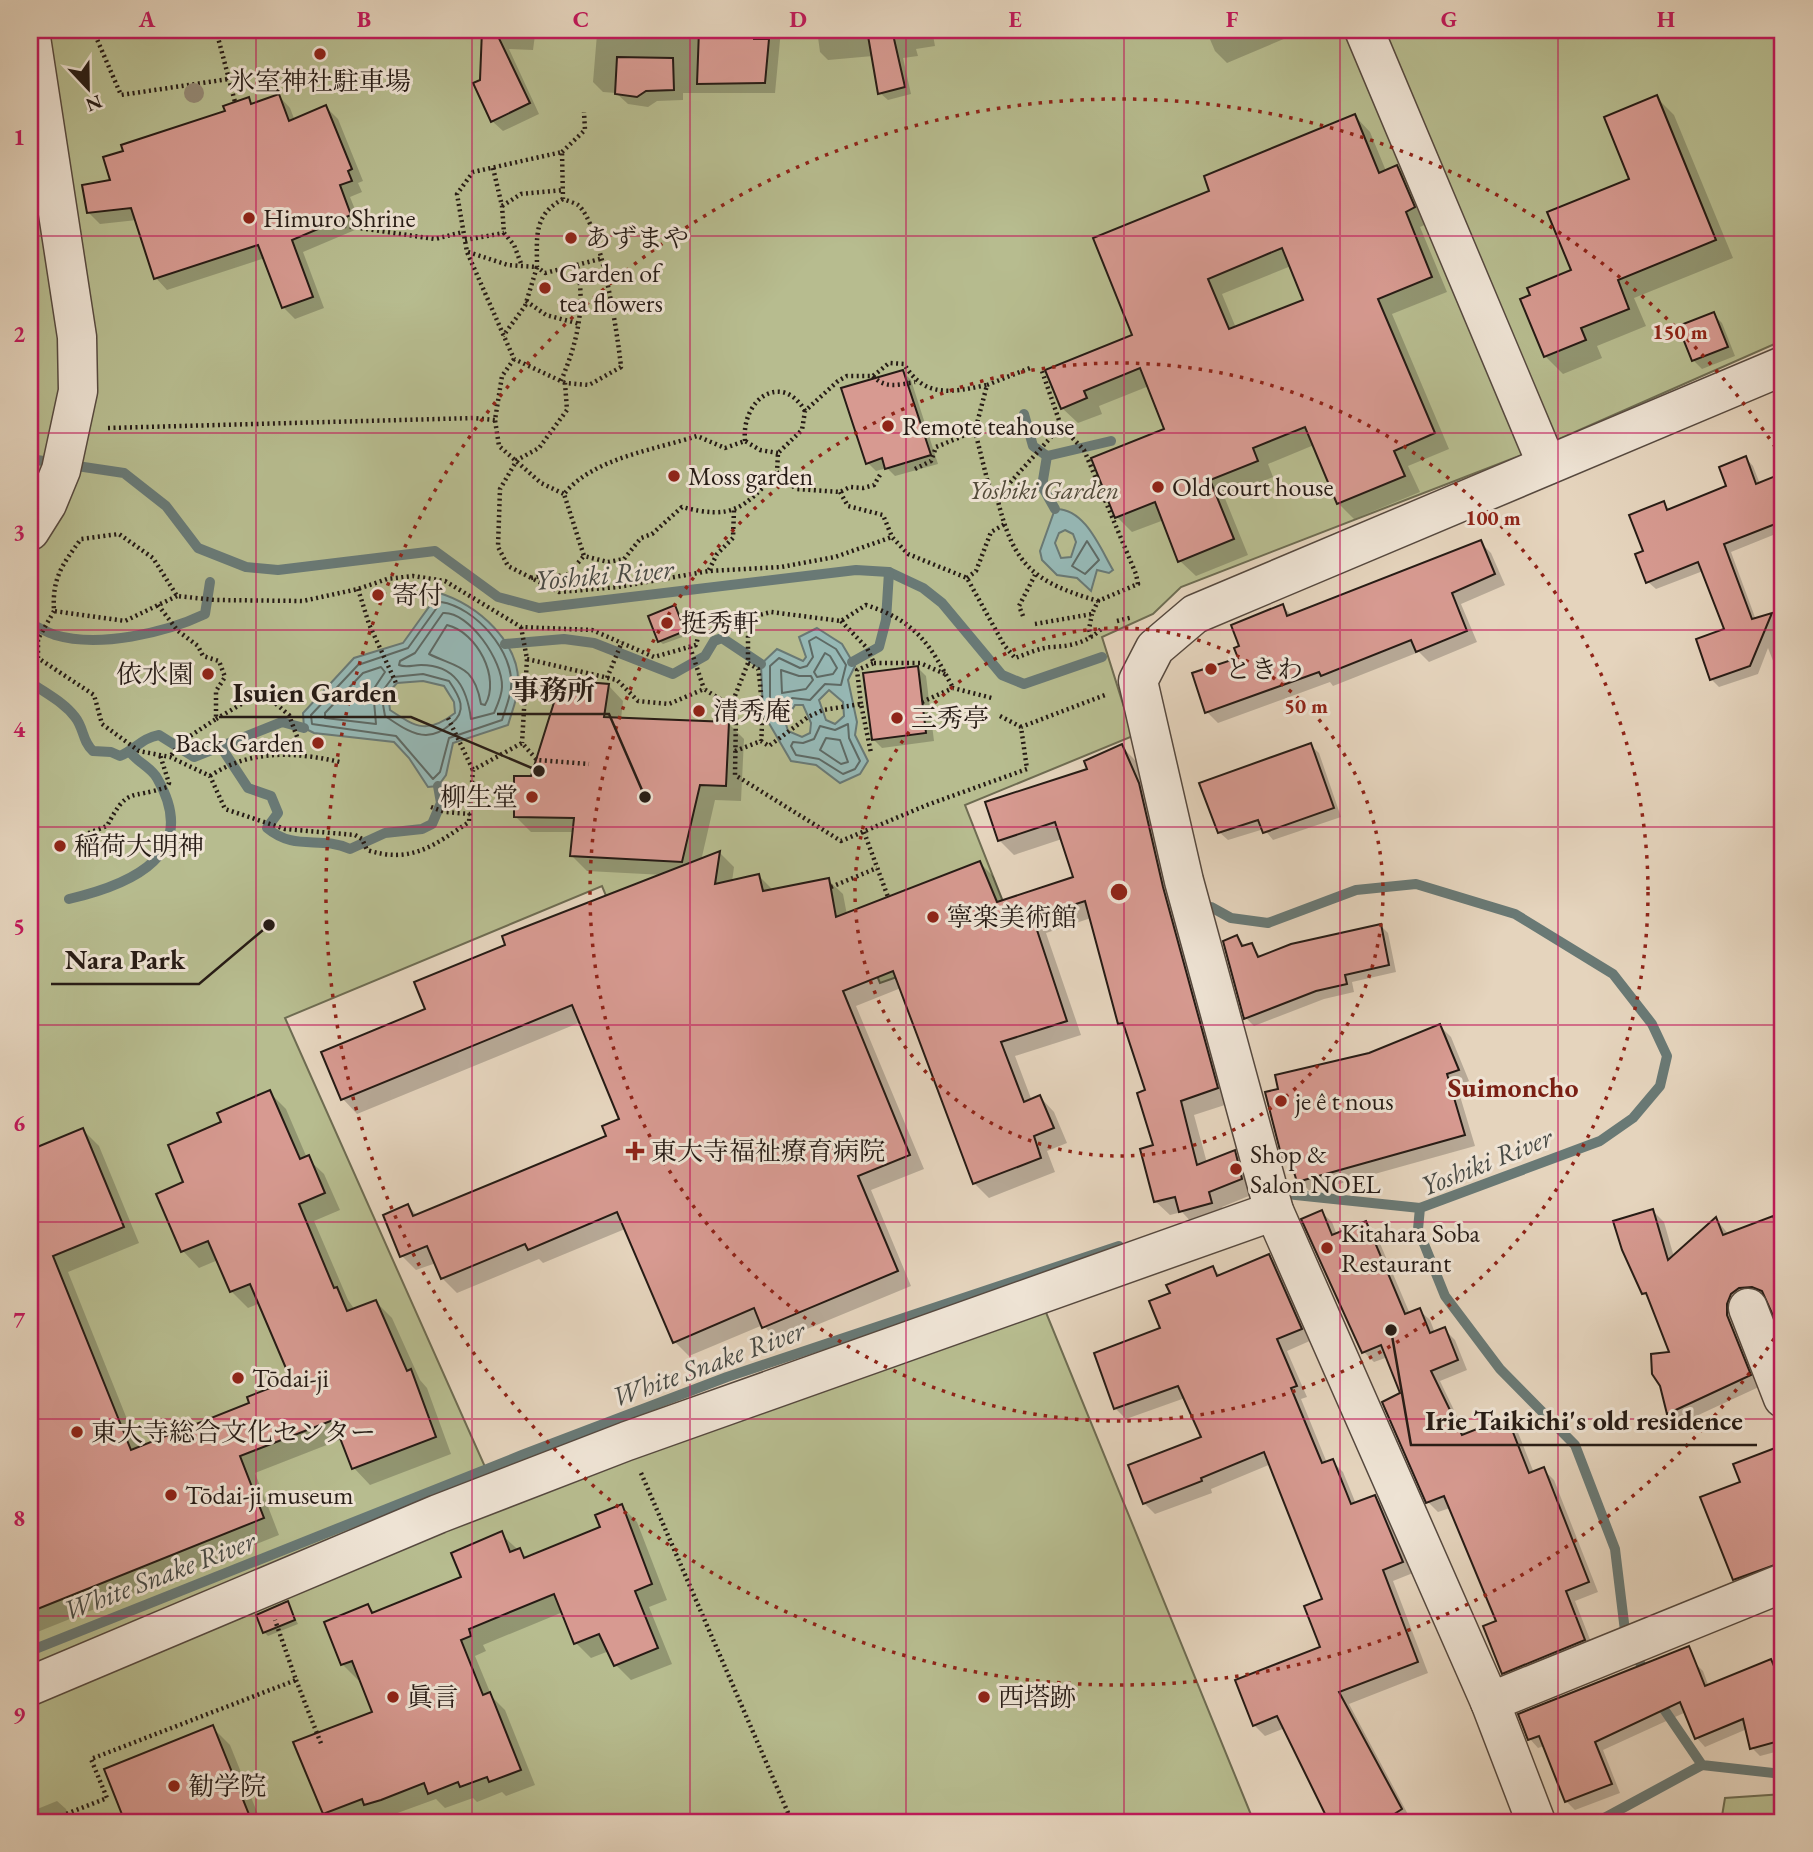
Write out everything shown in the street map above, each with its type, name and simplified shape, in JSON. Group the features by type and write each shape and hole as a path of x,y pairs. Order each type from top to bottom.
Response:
{"street":[{"path":"1364,30 1547,465"},
{"path":"30,31 77,337 78,391 86,432 61,470 38,517"},
{"path":"1536,1822 1490,1702 1274,1211 1184,881 1138,681 1155,648 1195,614 1783,366"},
{"path":"30,1686 438,1514 627,1441 1274,1211"},
{"path":"1748,1308 1783,1398"},
{"path":"1490,1702 1783,1583"}],"path":[{"path":"93,30 121,95 229,79"},
{"path":"216,30 235,102"},
{"path":"503,337 526,301 537,268 537,231 547,208 563,200 578,205 590,221 618,333 621,367 589,385 563,382 514,359 503,337 467,252 457,194 473,172 562,152 585,130 584,112"},
{"path":"562,152 563,200"},
{"path":"493,168 502,206 504,233 514,245 522,266"},
{"path":"502,206 521,194 563,190"},
{"path":"339,225 435,239 463,232"},
{"path":"465,240 504,233"},
{"path":"467,252 537,268 545,273 600,259"},
{"path":"577,265 580,324 563,382 567,410 539,448 517,460 500,489 498,547 508,566 559,592 587,590 709,571 780,567 835,557 892,537"},
{"path":"526,301 546,315 580,324"},
{"path":"514,359 502,376 495,420 499,446 541,483 564,494 584,556"},
{"path":"584,556 608,562 624,559 640,538 652,534 682,507 707,513 734,510 751,502 778,472 778,453 802,430 805,411 847,376 873,376 889,363 904,364 915,382"},
{"path":"873,376 881,384 895,386 915,382 935,390 987,385 1030,369"},
{"path":"987,385 975,431 988,484 997,497 1005,524 1021,558 1035,575 1068,592 1098,601 1138,584 1129,552 1083,448 1061,426 1042,371"},
{"path":"745,441 748,410 761,396 776,393 787,396 799,402 805,411"},
{"path":"86,432 474,418 495,420"},
{"path":"997,497 1061,426"},
{"path":"915,469 931,461 936,447 975,431"},
{"path":"564,494 577,478 601,465 697,436 725,448 745,441"},
{"path":"745,441 760,450 778,453"},
{"path":"778,472 796,489 840,492 850,487 874,485 880,475"},
{"path":"840,492 848,506 883,515 892,537 908,554 967,578 1004,645 1016,658 1052,647 1067,649 1091,637 1103,627"},
{"path":"709,571 718,554 733,538 734,510"},
{"path":"967,578 976,571 991,532 1005,524"},
{"path":"177,596 153,558 119,534 82,539 63,564 52,587 54,611 38,639 38,658 94,695 102,724 139,751 171,755 210,776 225,809 285,830 355,835 362,839 367,850 391,858 431,847 469,822 473,770 457,742 448,718"},
{"path":"567,575 584,556"},
{"path":"531,578 552,573 567,575 587,590"},
{"path":"1023,616 1019,606 1035,575"},
{"path":"54,611 125,621 177,596 215,600 303,601 358,589 387,579 413,576 445,582 521,627 592,630 654,657 696,645 703,618 748,618 771,612 841,621 866,606 887,611 931,646 953,688"},
{"path":"358,589 369,624 396,683"},
{"path":"1091,637 1089,629 1098,601"},
{"path":"158,605 178,631 198,646 203,656 219,661 225,677 216,691 216,719"},
{"path":"1035,624 1092,614"},
{"path":"731,706 748,661 748,618"},
{"path":"841,621 867,648 874,663"},
{"path":"521,627 527,647 522,743 537,760 589,764"},
{"path":"607,678 622,642"},
{"path":"690,647 704,690 731,706 736,715 735,775 841,841 1027,769 1021,727"},
{"path":"30,652 36,648"},
{"path":"527,659 617,680 638,701 669,704 704,690"},
{"path":"748,661 758,669 761,682 759,708 764,728 761,741"},
{"path":"870,753 858,705 857,670 874,663 920,663 947,675"},
{"path":"1000,716 1021,727 1138,681"},
{"path":"922,702 953,688 992,698"},
{"path":"171,755 181,743 262,692 289,715 303,753"},
{"path":"761,741 769,746 791,733 808,717 823,710 858,705"},
{"path":"735,751 761,741"},
{"path":"473,770 522,743"},
{"path":"210,776 268,754 303,753 341,762"},
{"path":"73,839 107,826 120,801 134,793 167,788 169,783 160,755"},
{"path":"431,807 445,812 470,814"},
{"path":"864,832 888,897"},
{"path":"831,887 877,868"},
{"path":"627,1441 792,1822"},
{"path":"262,1587 322,1746"},
{"path":"46,1822 107,1798 91,1759 296,1680"}],"green space":[{"name":"Yoshiki Garden","path":"30,30 1783,30 1783,348 1779,342 1532,451 1181,587 1153,614 1102,637 1133,736 965,805 1016,935 880,983 851,914 636,968 602,886 285,1018 502,1505 1045,1310 1254,1822 30,1822"},
{"path":"1783,1794 1783,1822 1721,1822 1725,1798"}],"water":[{"path":"1055,509 1066,510 1083,522 1113,570 1109,573 1097,570 1091,591 1077,578 1057,575 1042,560 1040,551","holes":["1065,530 1073,534 1076,542 1071,557 1061,558 1055,543 1059,533"]},
{"path":"439,593 468,606 494,628 505,641 517,671 518,688 508,725 453,743 446,775 438,786 428,787 409,758 394,742 314,733 304,728 303,713 354,658 403,643","holes":["423,681 444,686 454,702 455,713 446,720 422,726 390,710 388,693 397,683"]},
{"path":"817,628 842,644 855,666 848,680 857,722 855,735 868,761 860,774 840,783 816,765 791,761 763,713 761,664 777,649 803,661 806,657 799,637","holes":["829,690 843,702 844,716 835,724 826,720 819,700","795,705 803,705 811,723 810,733 802,737 788,731 785,721"]}],"building":[{"path":"482,30 495,30 530,103 491,122 473,83 480,80"},
{"path":"699,30 754,32 754,39 769,39 765,83 697,84"},
{"path":"867,30 892,30 905,87 878,94"},
{"path":"617,57 673,58 674,90 646,91 637,97 615,94"},
{"path":"279,94 289,121 326,105 352,169 348,171 352,181 340,185 351,215 292,240 313,297 282,308 258,245 154,279 131,208 87,213 82,185 110,180 103,157 123,151 121,145 225,111 223,106 249,97 251,104"},
{"path":"1657,95 1716,240 1618,280 1629,309 1581,328 1586,340 1544,357 1520,299 1530,295 1527,288 1571,270 1547,212 1629,179 1604,117"},
{"path":"1355,114 1379,173 1397,165 1415,207 1406,212 1432,277 1378,299 1435,433 1394,451 1405,476 1337,504 1305,427 1253,448 1258,461 1210,480 1234,539 1178,562 1155,502 1115,518 1091,458 1164,429 1140,368 1084,391 1087,398 1061,409 1045,370 1132,335 1093,238 1209,191 1204,176","holes":["1282,248 1303,300 1229,329 1208,279"]},
{"path":"1714,312 1728,347 1692,361 1678,326"},
{"name":"Remote teahouse","path":"903,370 931,455 885,469 882,458 866,464 841,388"},
{"path":"1746,456 1756,484 1783,473 1783,521 1724,544 1752,619 1772,613 1750,666 1710,680 1696,639 1724,629 1698,562 1646,583 1635,554 1643,551 1629,515 1664,501 1667,510 1726,486 1719,467"},
{"path":"1481,540 1495,574 1452,593 1467,631 1416,652 1411,640 1321,676 1319,672 1205,713 1192,673 1238,658 1234,648 1239,646 1231,625 1283,604 1287,616"},
{"name":"挺秀軒","path":"675,605 685,631 658,642 648,616"},
{"name":"三秀亭","path":"918,666 926,733 872,740 863,673"},
{"path":"561,680 609,684 604,717 729,722 726,786 700,785 682,862 570,856 574,818 514,817 514,776 531,776"},
{"path":"1311,743 1334,808 1263,833 1258,820 1218,833 1199,783"},
{"path":"1122,744 1139,783 1163,887 1218,1088 1181,1101 1197,1165 1235,1150 1242,1179 1209,1192 1212,1203 1179,1212 1175,1197 1154,1202 1140,1149 1153,1145 1137,1093 1145,1090 1123,1023 1118,1024 1085,901 1033,918 1067,1021 1001,1042 1024,1102 1040,1095 1054,1128 1034,1136 1041,1158 973,1184 893,971 843,991 910,1155 858,1176 898,1271 762,1328 754,1308 673,1343 617,1212 528,1250 525,1244 441,1279 427,1246 400,1257 383,1215 408,1204 413,1216 606,1136 602,1126 619,1119 572,1005 341,1100 321,1052 425,1009 414,982 505,945 502,936 720,851 715,884 759,874 763,891 829,878 836,917 980,861 997,902 1073,877 1055,822 998,841 985,802 1087,769 1084,761"},
{"path":"1381,924 1389,965 1345,975 1347,984 1316,991 1244,1019 1223,941 1237,935 1242,946 1252,943 1258,957 1291,944"},
{"path":"1440,1024 1459,1070 1447,1074 1465,1135 1297,1182 1290,1159 1283,1162 1265,1092 1278,1089 1275,1075 1369,1053"},
{"path":"270,1090 300,1159 309,1155 325,1193 299,1204 334,1288 337,1287 347,1311 376,1300 407,1371 411,1369 436,1437 352,1469 333,1420 240,1456 264,1518 30,1612 30,1150 83,1128 124,1227 53,1256 131,1450 249,1403 247,1397 291,1380 250,1284 230,1292 208,1241 181,1252 156,1194 183,1182 168,1145 221,1122 217,1113"},
{"path":"1653,1209 1668,1260 1716,1217 1723,1235 1773,1216 1783,1242 1783,1338 1762,1291 1752,1287 1739,1288 1731,1294 1727,1315 1751,1375 1667,1414 1660,1386 1652,1374 1651,1354 1669,1352 1646,1293 1642,1294 1622,1250 1613,1221"},
{"path":"1322,1210 1332,1235 1366,1221 1405,1314 1420,1308 1430,1333 1445,1327 1458,1360 1431,1371 1462,1435 1507,1417 1529,1473 1544,1467 1589,1582 1566,1591 1585,1640 1502,1674 1483,1626 1496,1621 1444,1496 1426,1503 1382,1402 1400,1393 1381,1345 1362,1353 1301,1219"},
{"path":"1269,1254 1302,1329 1277,1339 1297,1386 1291,1388 1322,1463 1333,1459 1351,1504 1375,1495 1403,1562 1383,1570 1418,1662 1339,1692 1402,1809 1382,1822 1329,1822 1277,1716 1253,1726 1235,1680 1320,1647 1304,1606 1322,1599 1264,1452 1201,1478 1202,1481 1143,1504 1128,1465 1201,1437 1178,1386 1114,1409 1094,1353 1160,1328 1149,1301 1170,1293 1166,1285 1213,1266 1217,1276"},
{"path":"1783,1445 1783,1562 1733,1580 1700,1497 1740,1482 1733,1464"},
{"path":"622,1504 652,1584 635,1591 658,1648 614,1666 599,1634 574,1644 554,1594 469,1629 471,1636 461,1640 483,1695 490,1692 521,1770 489,1782 487,1777 460,1787 458,1782 428,1794 424,1783 381,1800 364,1805 362,1799 323,1814 293,1742 372,1712 352,1661 341,1665 324,1622 368,1604 372,1613 461,1577 451,1553 502,1531 510,1552 520,1548 524,1558 600,1527 595,1515"},
{"path":"288,1601 295,1620 263,1633 256,1615"},
{"path":"1689,1646 1705,1686 1771,1659 1783,1687 1783,1740 1750,1749 1743,1719 1695,1739 1680,1702 1595,1742 1612,1784 1565,1802 1539,1736 1528,1740 1518,1714"},
{"name":"勧学院","path":"213,1725 252,1822 125,1822 104,1769"}],"waterway":[{"path":"1024,414 1033,446 1047,456"},
{"path":"1055,509 1042,486 1047,456 1111,441"},
{"name":"Yoshiki River","path":"30,459 124,473 166,506 198,548 246,567 278,570 435,551 498,597 539,608 856,570 889,572 923,588 942,603 1002,675 1024,684 1102,657"},
{"path":"852,662 879,647 886,620 889,572"},
{"path":"30,624 72,639 111,639 152,632 205,614 210,582"},
{"path":"505,644 564,639 594,643 673,674 705,656 714,641 722,638 761,664"},
{"path":"30,682 71,712 93,751 111,752 120,756 159,735 194,757 282,722 304,728"},
{"path":"221,747 248,788 271,796 278,813 267,828 278,835 298,841 328,843 350,849 385,833 422,829 432,824 441,803 438,786"},
{"path":"69,899 93,893 137,874 154,861 165,846 171,827 168,804 157,778 130,752"},
{"name":"Yoshiki River","path":"1211,907 1231,918 1268,923 1356,890 1416,884 1515,914 1613,974 1652,1024 1667,1056 1660,1086 1633,1118 1600,1141 1420,1208 1418,1229 1445,1296 1500,1369 1575,1445 1615,1549 1625,1631 1647,1678"},
{"name":"White Snake River","path":"1278,1196 1286,1194 1420,1208"},
{"name":"White Snake River","path":"30,1651 522,1455 727,1377 1119,1246"},
{"name":"Yoshiki River","path":"1657,1699 1702,1765 1783,1774"},
{"path":"1597,1822 1702,1765"}],"place":[{"name":"氷室神社駐車場","path":"320,54"},
{"name":"Himuro Shrine","path":"249,218"},
{"name":"あずまや","path":"571,238"},
{"name":"Garden of tea flowers","path":"545,288"},
{"name":"Remote teahouse","path":"888,426"},
{"name":"Moss garden","path":"674,476"},
{"name":"Old court house","path":"1158,487"},
{"name":"寄付","path":"378,595"},
{"name":"挺秀軒","path":"667,623"},
{"name":"ときわ","path":"1211,669"},
{"name":"依水園","path":"208,674"},
{"name":"清秀庵","path":"699,711"},
{"name":"三秀亭","path":"897,718"},
{"name":"Back Garden","path":"318,743"},
{"name":"Isuien Garden","path":"539,771"},
{"name":"柳生堂","path":"532,797"},
{"name":"事務所","path":"645,797"},
{"name":"稲荷大明神","path":"60,846"},
{"name":"寧楽美術館","path":"933,917"},
{"name":"Nara Park","path":"269,925"},
{"name":"je ê t nous","path":"1281,1101"},
{"name":"東大寺福祉療育病院","path":"635,1151"},
{"name":"Shop & Salon NOEL","path":"1236,1169"},
{"name":"Kitahara Soba Restaurant","path":"1327,1248"},
{"name":"Irie Taikichi's old residence","path":"1391,1330"},
{"name":"Tōdai-ji","path":"238,1378"},
{"name":"東大寺総合文化センター","path":"77,1432"},
{"name":"Tōdai-ji museum","path":"171,1495"},
{"name":"眞言","path":"393,1697"},
{"name":"西塔跡","path":"984,1697"},
{"name":"勧学院","path":"174,1786"}],"district":[{"name":"Suimoncho","path":"1513,1087"}]}
